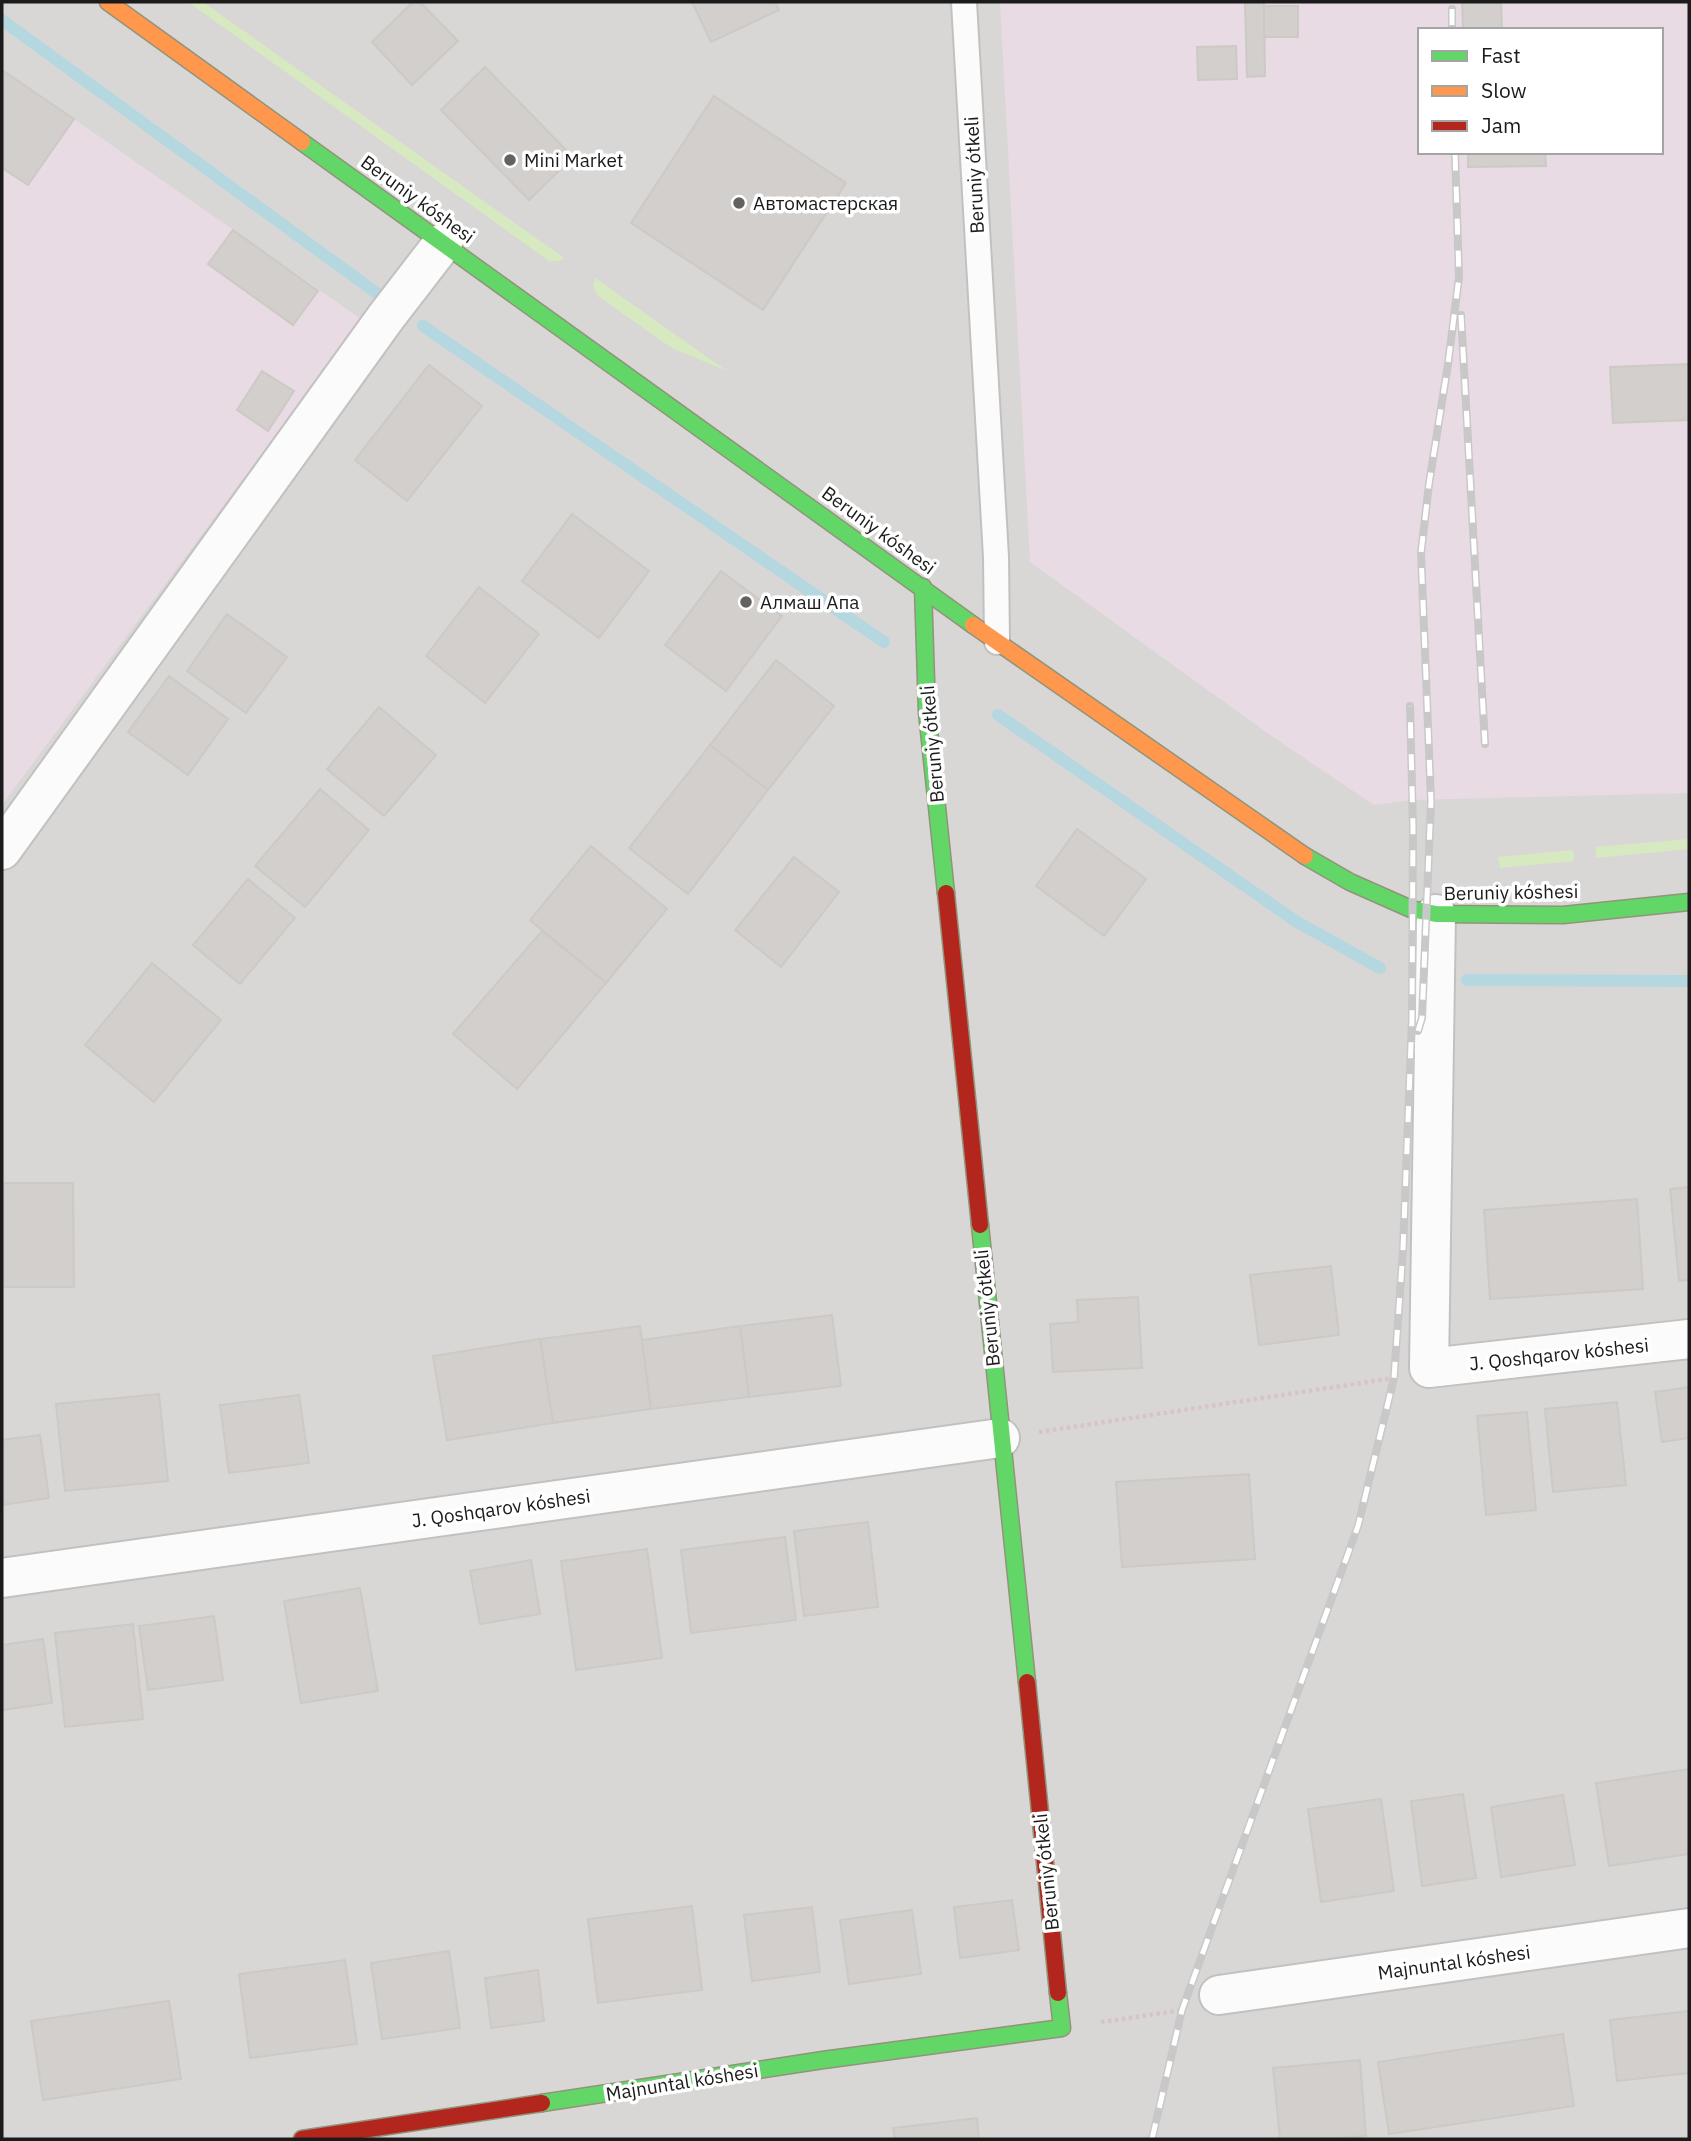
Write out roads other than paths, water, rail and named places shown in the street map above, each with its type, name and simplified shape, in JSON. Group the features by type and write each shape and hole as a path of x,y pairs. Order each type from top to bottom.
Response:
{"street":[{"name":"Beruniy kóshesi","path":"108,2 998,642 1289,846 1350,882 1411,909 1436,914 1563,915 1689,902"},
{"path":"2,850 386,317 443,243"},
{"name":"Beruniy ótkeli","path":"923,587 927,712 1062,2028"},
{"name":"J. Qoshqarov kóshesi","path":"1436,914 1429,1368 1689,1339"},
{"name":"J. Qoshqarov kóshesi","path":"2,1578 1000,1438"},
{"name":"Majnuntal kóshesi","path":"1219,1995 1689,1928"},
{"name":"Majnuntal kóshesi","path":"302,2139 824,2060 1062,2028"}],"lane":[{"name":"Beruniy ótkeli","path":"964,2 996,557 998,642"}],"waterway":[{"path":"2,20 382,297"},
{"path":"423,326 884,642"},
{"path":"998,715 1297,922 1380,968"},
{"path":"1467,980 1689,981"}],"railway":[{"path":"1452,9 1452,28"},
{"path":"1418,1031 1422,1018 1431,801 1421,553 1459,277 1455,154"},
{"path":"1461,315 1485,744"},
{"path":"1152,2139 1182,2010 1358,1526 1394,1378 1403,1250 1412,1018 1413,828 1410,706"}],"place":[{"name":"Mini Market","path":"510,160"},
{"name":"Автомастерская","path":"739,203"},
{"name":"Алмаш Апа","path":"746,602"}]}
